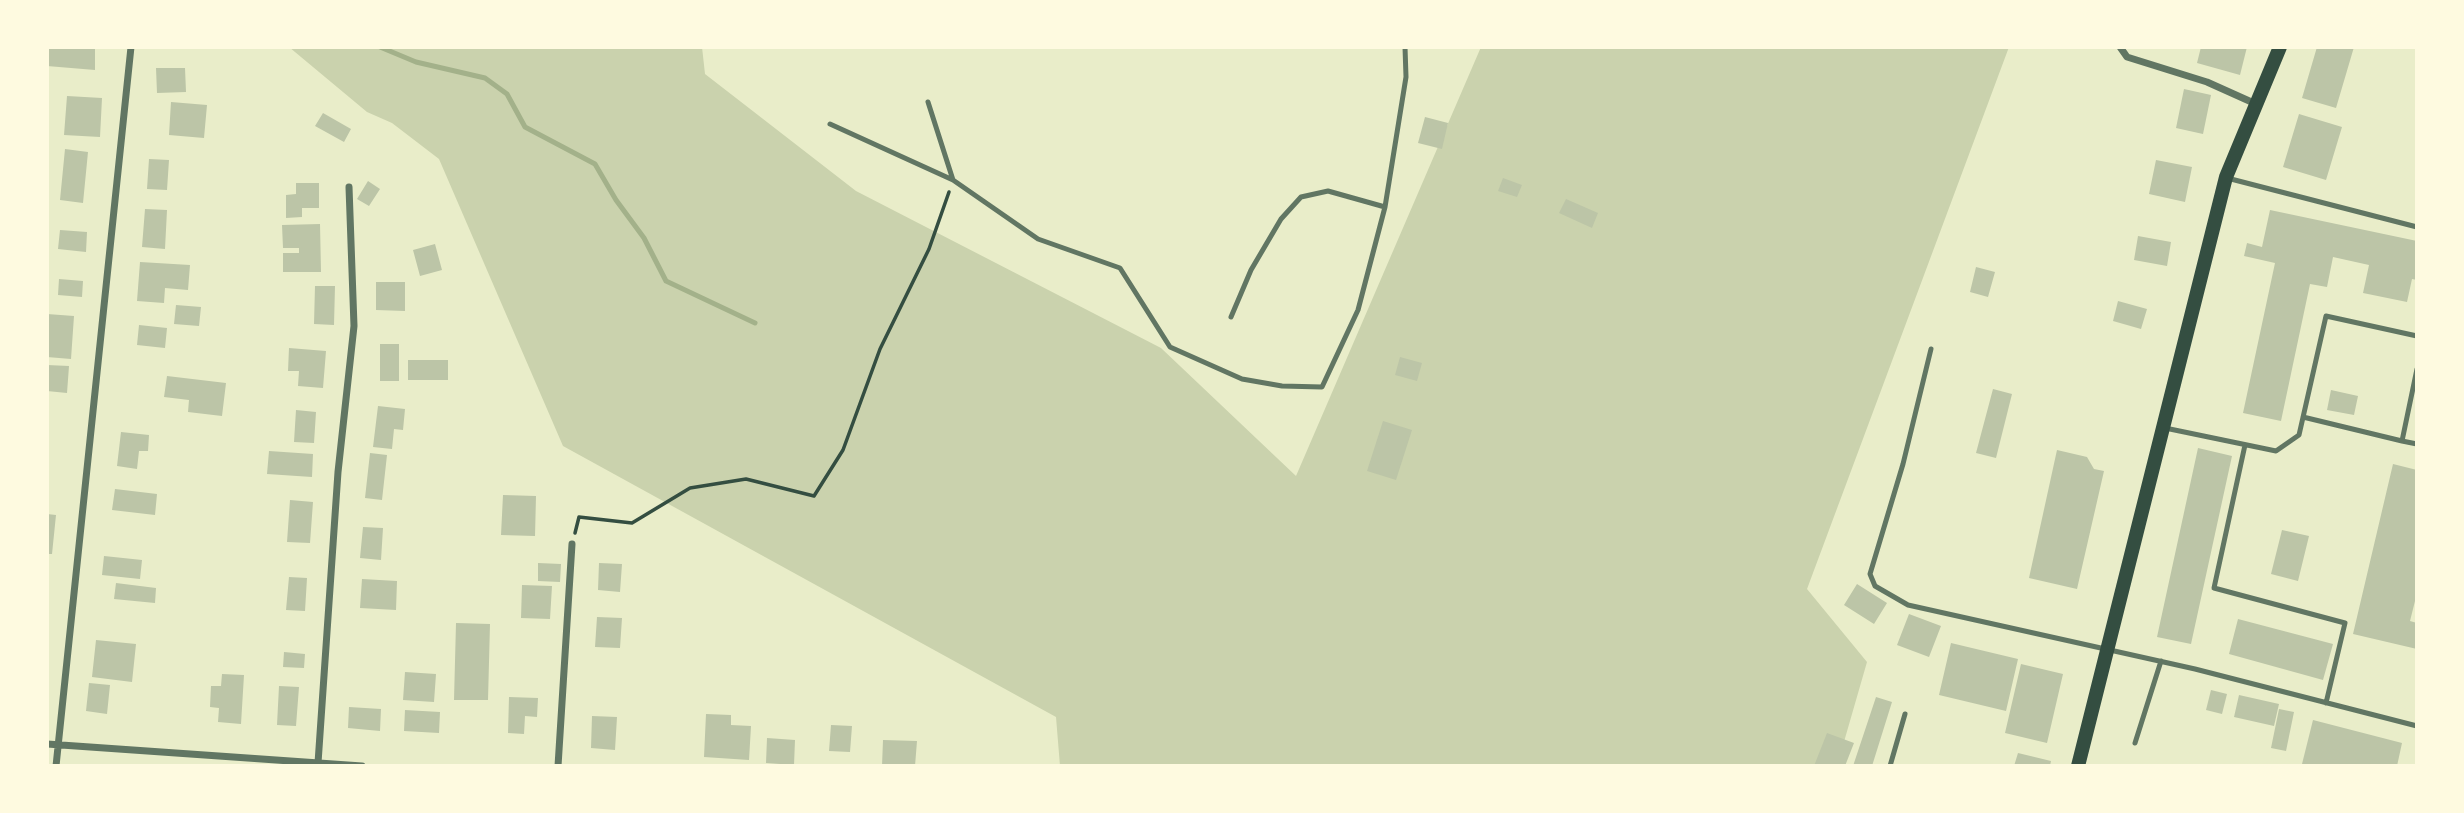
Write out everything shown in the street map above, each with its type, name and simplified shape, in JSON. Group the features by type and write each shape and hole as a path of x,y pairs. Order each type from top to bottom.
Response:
{"main road":[{"path":"2078,766 2226,177 2280,47"}],"street":[{"path":"55,766 131,47"},
{"path":"2120,47 2127,57 2207,82 2256,103"},
{"path":"318,763 338,472 354,326 349,187"},
{"path":"558,766 572,544"},
{"path":"47,744 362,766"}],"lane":[{"path":"830,124 953,180 1038,239 1120,268 1170,346 1242,379 1282,386 1322,387 1358,310 1385,207 1406,77 1405,47"},
{"path":"928,102 953,180"},
{"path":"2226,177 2417,227"},
{"path":"1231,317 1251,270 1281,219 1301,197 1328,191 1385,207"},
{"path":"2163,428 2276,451 2299,435 2326,316 2417,337"},
{"path":"1931,349 1903,464 1870,574 1875,586 1908,605 2161,661 2417,726"},
{"path":"2402,441 2417,369"},
{"path":"2303,418 2417,444"},
{"path":"2245,445 2214,588 2345,623 2326,702"},
{"path":"2135,743 2161,661"},
{"path":"1891,766 1905,714"}],"path":[{"path":"572,544 579,517 632,523 690,488 746,479 814,496 843,450 880,349 929,249 953,180"}],"green space":[{"path":"289,47 702,47 705,74 856,191 1161,348 1296,476 1481,47 2009,47 1807,589 1867,662 1837,766 1060,766 1056,717 563,446 439,159 392,123 367,112"}],"building":[{"path":"47,47 95,47 95,70 47,66"},
{"path":"2201,47 2247,47 2240,75 2197,63"},
{"path":"2317,47 2354,47 2336,108 2302,98"},
{"path":"156,68 185,68 186,92 157,93"},
{"path":"2184,89 2211,95 2203,134 2176,128"},
{"path":"67,96 102,98 100,137 64,135"},
{"path":"171,102 207,105 204,138 169,135"},
{"path":"323,113 351,129 344,142 315,126"},
{"path":"2299,114 2342,127 2326,180 2283,167"},
{"path":"1425,117 1448,123 1442,149 1418,143"},
{"path":"65,149 88,152 83,203 60,200"},
{"path":"149,159 169,160 167,190 147,189"},
{"path":"2156,160 2192,167 2185,202 2149,194"},
{"path":"1503,178 1522,185 1517,197 1498,191"},
{"path":"368,181 380,189 369,206 357,199"},
{"path":"296,183 319,183 319,208 302,208 302,217 286,218 286,195 296,194"},
{"path":"1566,199 1598,213 1592,228 1559,213"},
{"path":"145,209 167,210 165,249 142,247"},
{"path":"2270,210 2417,241 2417,280 2412,279 2407,302 2363,293 2369,265 2333,257 2327,287 2310,284 2281,421 2243,413 2275,263 2244,256 2247,243 2262,247"},
{"path":"320,224 321,272 283,272 283,253 299,253 299,248 283,248 282,225"},
{"path":"60,230 87,232 86,252 58,249"},
{"path":"2138,236 2171,242 2167,266 2134,260"},
{"path":"435,244 442,270 420,276 413,250"},
{"path":"140,262 190,265 188,290 165,288 164,303 137,301"},
{"path":"1976,267 1995,272 1988,297 1970,292"},
{"path":"59,279 83,281 82,297 58,295"},
{"path":"376,282 405,282 405,311 376,310"},
{"path":"315,286 335,286 334,325 314,324"},
{"path":"2118,301 2147,309 2141,329 2113,321"},
{"path":"176,305 201,307 199,326 174,324"},
{"path":"47,314 74,316 71,359 47,357"},
{"path":"139,325 167,328 165,348 137,345"},
{"path":"380,344 399,344 399,381 380,381"},
{"path":"289,348 326,351 323,388 298,386 299,371 288,371"},
{"path":"1400,357 1422,363 1417,381 1395,375"},
{"path":"408,360 448,360 448,380 408,380"},
{"path":"47,365 69,366 67,393 47,391"},
{"path":"167,376 226,383 222,416 188,412 189,400 164,397"},
{"path":"1993,389 2012,394 1996,458 1976,453"},
{"path":"2331,390 2358,396 2354,415 2327,410"},
{"path":"378,406 405,409 403,430 394,429 392,449 373,447"},
{"path":"296,410 316,412 314,443 294,442"},
{"path":"1383,421 1412,430 1396,480 1367,471"},
{"path":"121,432 149,435 148,451 139,451 137,469 117,466"},
{"path":"2198,448 2232,456 2191,644 2157,637"},
{"path":"2057,450 2087,457 2094,469 2104,471 2077,589 2029,578"},
{"path":"269,451 313,454 312,477 267,474"},
{"path":"370,453 387,455 382,500 365,498"},
{"path":"2393,464 2417,470 2417,593 2410,621 2417,623 2417,649 2353,634"},
{"path":"115,489 157,494 155,515 112,510"},
{"path":"503,495 536,496 535,536 501,535"},
{"path":"290,500 313,502 310,543 287,542"},
{"path":"47,514 56,515 52,554 47,554"},
{"path":"363,527 383,528 381,560 360,558"},
{"path":"2282,530 2309,536 2298,581 2271,574"},
{"path":"104,556 142,560 140,579 102,575"},
{"path":"538,563 561,564 560,582 538,581"},
{"path":"599,563 622,564 620,592 598,590"},
{"path":"289,577 307,578 305,611 286,610"},
{"path":"362,579 397,581 396,610 360,608"},
{"path":"116,583 156,588 155,603 114,599"},
{"path":"1857,584 1887,603 1874,624 1844,605"},
{"path":"522,585 552,586 550,619 521,618"},
{"path":"1909,614 1941,626 1929,657 1897,645"},
{"path":"597,617 622,618 620,648 595,647"},
{"path":"2238,619 2333,644 2323,680 2229,654"},
{"path":"456,623 490,624 488,700 454,700"},
{"path":"96,640 136,644 132,682 92,677"},
{"path":"1951,643 2018,659 2006,711 1939,695"},
{"path":"284,652 305,654 304,668 283,667"},
{"path":"2021,664 2063,674 2047,743 2005,733"},
{"path":"405,672 436,674 434,702 403,700"},
{"path":"222,674 244,675 241,724 218,722 219,708 210,707 211,686 221,686"},
{"path":"89,683 110,685 107,714 86,711"},
{"path":"279,686 299,687 296,726 277,725"},
{"path":"2211,690 2227,694 2222,714 2206,710"},
{"path":"2239,695 2279,704 2274,726 2234,717"},
{"path":"509,697 538,698 537,717 525,716 524,734 508,733"},
{"path":"1876,697 1892,702 1872,766 1853,766"},
{"path":"349,707 381,709 380,731 348,728"},
{"path":"2279,709 2294,712 2286,751 2271,748"},
{"path":"405,710 440,712 439,733 404,731"},
{"path":"706,714 731,715 731,725 751,726 749,760 704,757"},
{"path":"592,716 617,717 615,750 591,748"},
{"path":"2313,720 2402,743 2397,766 2302,764"},
{"path":"831,725 852,726 850,752 829,751"},
{"path":"1827,733 1854,743 1845,766 1814,766"},
{"path":"767,738 795,740 794,765 766,763"},
{"path":"883,740 917,741 915,766 882,766"},
{"path":"2018,753 2051,761 2050,766 2014,766"}],"waterway":[{"path":"380,47 416,62 485,78 507,94 525,127 595,164 616,200 644,238 666,281 755,323"}]}
